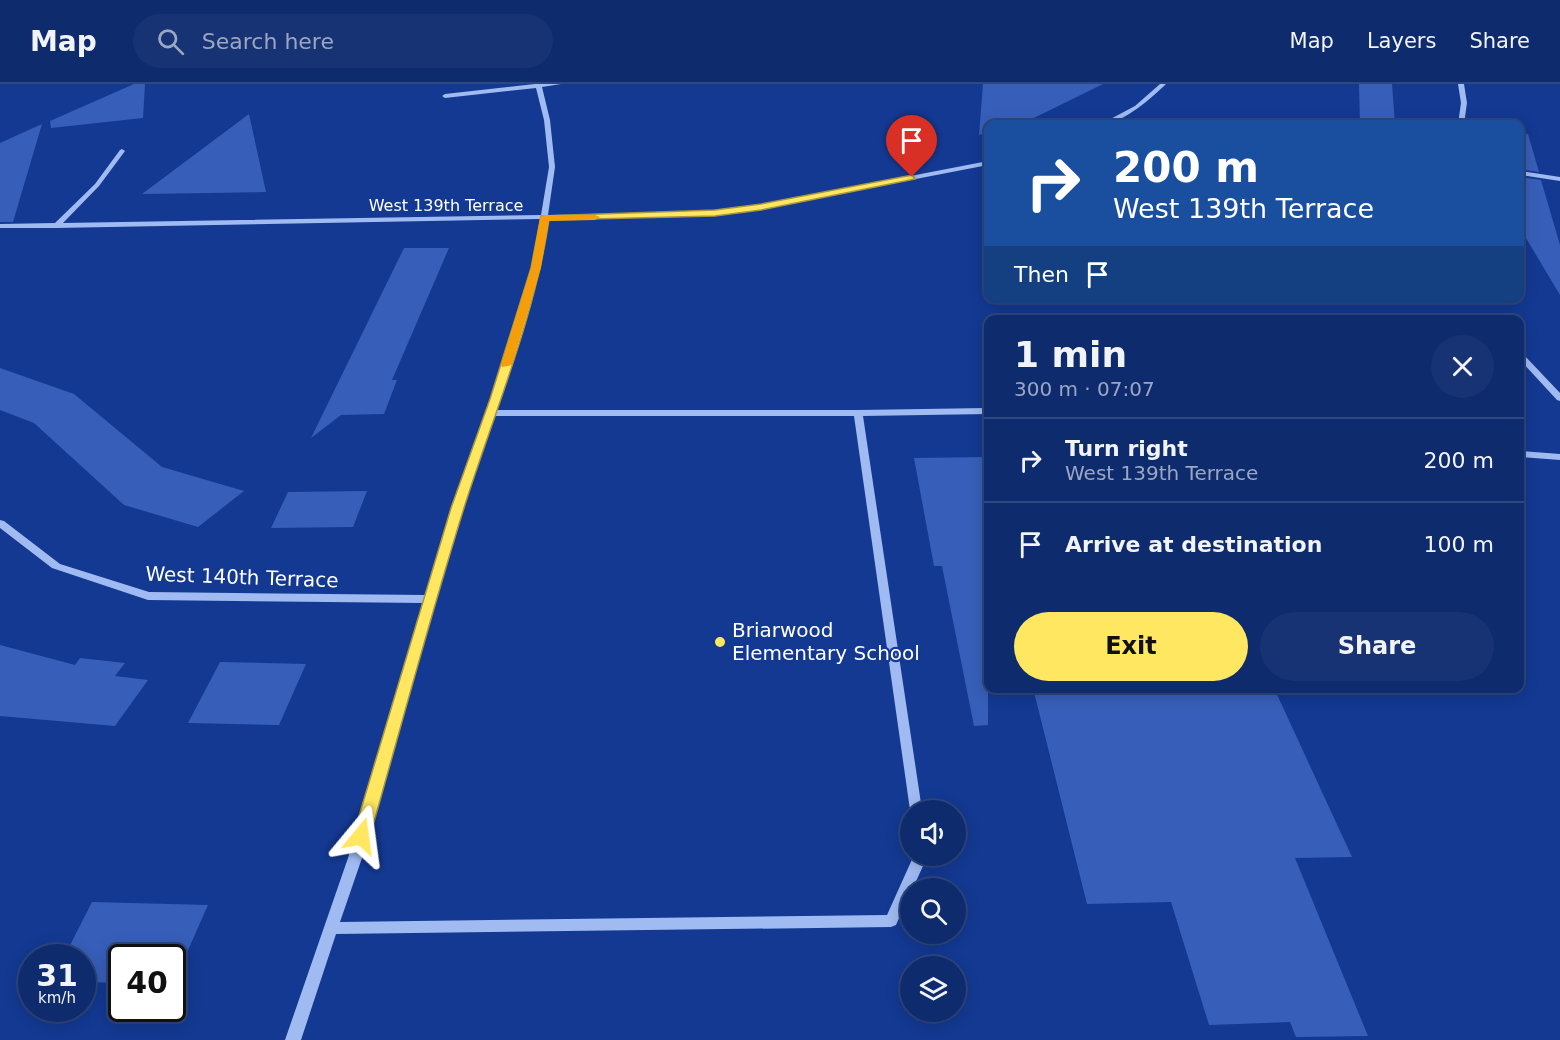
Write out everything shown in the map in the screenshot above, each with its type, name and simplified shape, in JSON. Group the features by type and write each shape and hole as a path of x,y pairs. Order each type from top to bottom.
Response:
{"street":[{"path":"445,96 558,84"},
{"path":"1112,120 1137,107 1163,84"},
{"path":"1461,84 1464,103 1462,120"},
{"path":"293,1040 355,858 457,508 491,413 536,268 552,166 547,120 538,85"},
{"path":"56,226 97,185 122,151"},
{"name":"West 139th Terrace","path":"0,226 544,218 715,213 805,199 984,164"},
{"path":"975,165 984,171"},
{"path":"1524,174 1560,179"},
{"path":"1524,360 1560,398"},
{"path":"491,413 984,411"},
{"path":"858,413 915,800"},
{"path":"1524,456 1560,457"},
{"name":"West 140th Terrace","path":"0,523 56,566 148,596 430,599"},
{"path":"331,928 891,921 916,866"}],"building":[{"path":"134,84 145,84 143,118 51,128 50,121"},
{"path":"983,84 1103,84 1034,118 984,120 984,133 979,135"},
{"path":"1359,84 1392,84 1395,120 1360,120"},
{"path":"249,114 266,192 142,194"},
{"path":"42,124 13,222 0,222 0,143"},
{"path":"1524,134 1528,134 1539,172 1524,170"},
{"path":"1524,178 1541,180 1560,245 1560,295 1524,235"},
{"path":"404,248 449,248 392,380 397,380 384,414 341,415 311,438"},
{"path":"0,368 74,394 162,467 244,491 198,527 124,505 34,423 0,410"},
{"path":"984,457 984,693 988,693 988,725 974,726 942,566 934,566 914,458"},
{"path":"367,491 353,527 271,528 288,492"},
{"path":"0,645 75,665 80,658 125,663 115,676 148,680 115,726 0,716"},
{"path":"220,662 306,664 279,725 188,723"},
{"name":"Briarwood Elementary School","path":"1034,693 1276,693 1352,857 1295,858 1368,1036 1296,1037 1290,1022 1209,1025 1171,902 1087,904"},
{"path":"92,902 208,905 186,955 186,944 108,944 108,983 96,982 96,944 71,944"}],"slow traffic":[{"path":"506,365 536,268 544,218 595,217"}],"place":[{"name":"Briarwood Elementary School","path":"720,642"}],"route":[{"path":"361,836 457,508 496,399 536,268 544,218 650,217 715,213 805,199 912,177"}]}
